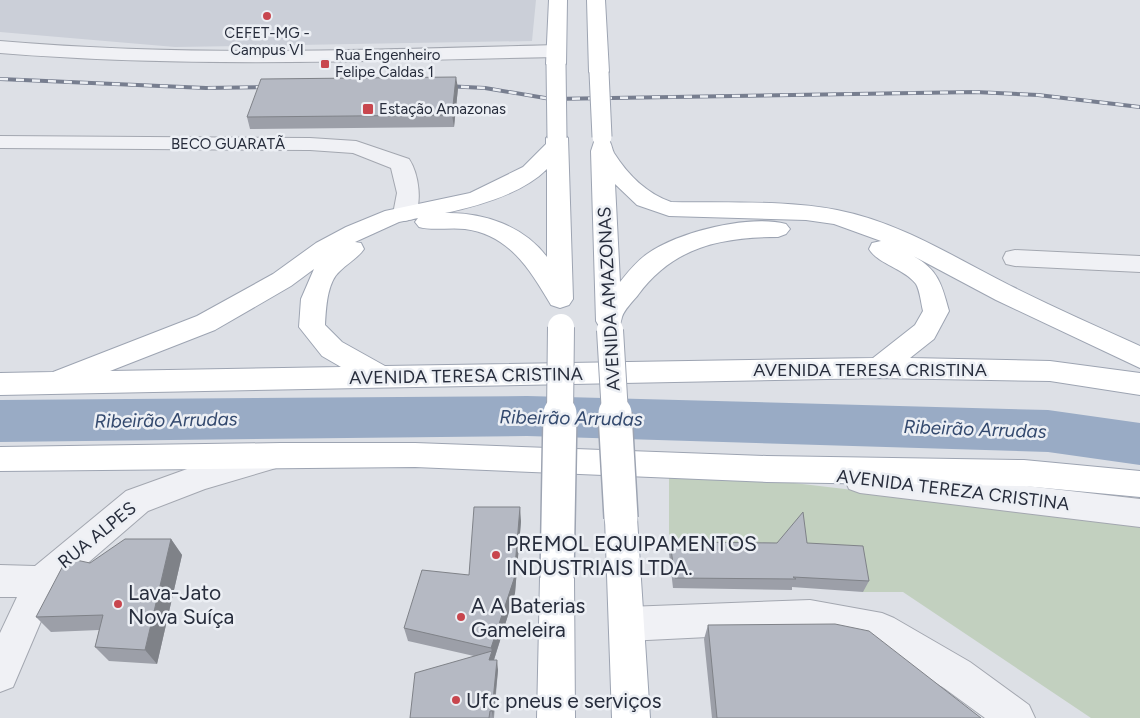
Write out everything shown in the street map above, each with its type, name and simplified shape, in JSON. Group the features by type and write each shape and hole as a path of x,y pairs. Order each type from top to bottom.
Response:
{"main road":[{"path":"556,718 561,328 556,58 558,0"},
{"name":"AVENIDA AMAZONAS","path":"596,0 610,323 631,718"},
{"path":"556,58 577,53 599,71"},
{"path":"45,385 206,323 282,280 325,249 354,232 393,216 477,199 531,172 557,142"},
{"path":"602,144 631,190 650,203 669,208 806,213 845,220 872,228 928,253 1005,294 1140,358"},
{"path":"382,378 332,349 312,327 314,299 327,268 359,244 384,232 434,220 471,222 504,234 527,250 560,297"},
{"path":"610,323 643,271 686,243 720,233 758,228 824,232 850,237 886,252 914,267 929,283 936,311 924,332 879,368"},
{"name":"AVENIDA TERESA CRISTINA","path":"0,384 45,385 879,368 1050,371 1140,384"},
{"path":"0,459 415,455 767,469 1024,472 1140,484"}],"street":[{"path":"0,47 117,56 556,58"},
{"name":"BECO GUARATÃ","path":"0,142 356,147 401,164 408,193 405,214"},
{"path":"1015,258 1140,264"},
{"name":"RUA ALPES","path":"0,674 40,582 137,501 201,477 281,455"},
{"name":"AVENIDA TEREZA CRISTINA","path":"767,469 1140,513"},
{"path":"0,581 40,582"},
{"path":"627,624 810,616 882,630 957,675 1016,718"}],"shaded area":[{"name":"CEFET-MG - Campus VI","path":"0,0 536,0 532,41 175,47 0,32"}],"green space":[{"path":"669,477 777,481 1140,524 1140,718 1091,718 903,592 863,592 857,557 669,553"}],"building":[{"path":"456,77 452,115 247,117 261,79"},
{"path":"474,507 520,507 514,579 491,648 404,628 422,570 469,575"},
{"path":"803,512 807,543 863,546 869,581 793,577 796,579 675,578 670,542 777,543"},
{"name":"Lava-Jato Nova Suíça","path":"125,539 171,539 145,650 95,647 103,615 36,617 67,558 90,563"},
{"path":"835,624 869,631 981,718 717,718 708,625"},
{"name":"Ufc pneus e serviços","path":"492,651 489,660 497,660 492,711 490,711 489,718 410,718 415,673"}],"waterway":[{"name":"Ribeirão Arrudas","path":"0,421 527,416 1048,431 1140,444"}],"railway":[{"path":"0,79 206,88 272,87"},
{"path":"445,86 485,88 551,99 975,92 1038,95 1140,107"}],"place":[{"name":"CEFET-MG - Campus VI","path":"267,16"},
{"name":"Rua Engenheiro Felipe Caldas 1","path":"325,64"},
{"name":"Estação Amazonas","path":"368,109"},
{"name":"PREMOL EQUIPAMENTOS INDUSTRIAIS LTDA.","path":"496,555"},
{"name":"Lava-Jato Nova Suíça","path":"118,604"},
{"name":"A A Baterias Gameleira","path":"461,617"},
{"name":"Ufc pneus e serviços","path":"456,700"}]}
